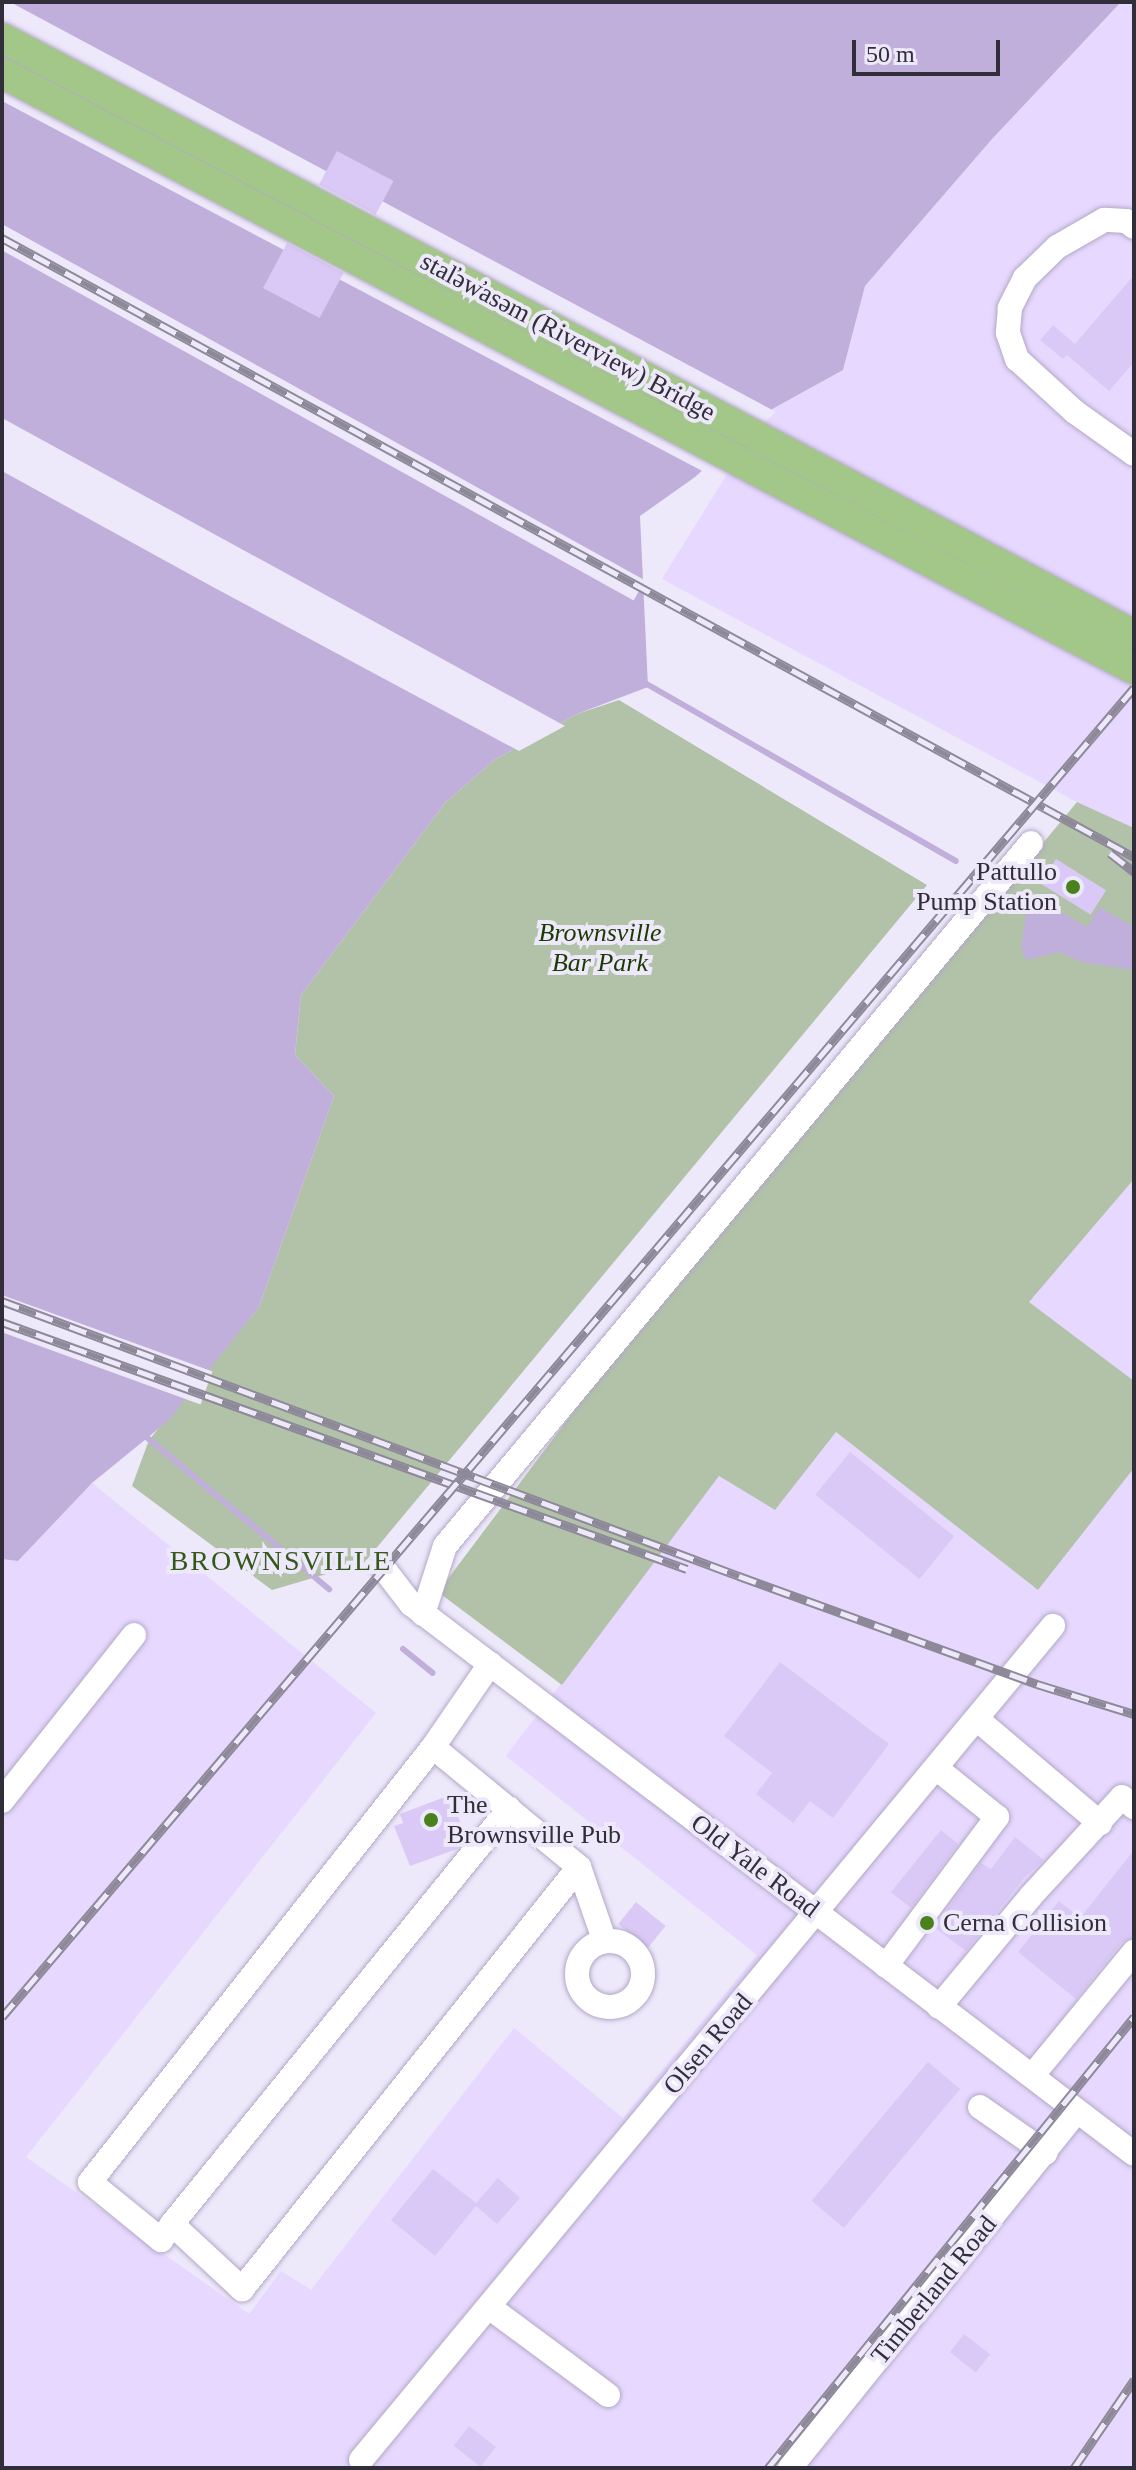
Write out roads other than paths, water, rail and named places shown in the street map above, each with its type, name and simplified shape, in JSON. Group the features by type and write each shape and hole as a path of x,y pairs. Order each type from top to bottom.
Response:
{"main road":[{"name":"stal̕əw̓asəm (Riverview) Bridge","path":"2,38 1134,635"},
{"name":"stal̕əw̓asəm (Riverview) Bridge","path":"2,73 1134,669"}],"street":[{"path":"1134,227 1126,221 1104,220 1057,247 1025,278 1010,308 1008,333 1017,359 1075,412 1134,454"},
{"path":"423,1614 445,1546 1031,843"},
{"name":"Old Yale Road","path":"384,1569 411,1604 423,1614 1134,2154"},
{"name":"Olsen Road","path":"360,2465 1053,1626"},
{"path":"2,1801 134,1635"},
{"path":"490,1664 433,1747 90,2182 161,2240 509,1809"},
{"path":"978,1720 1100,1823"},
{"path":"433,1747 579,1867 604,1939"},
{"path":"886,1966 997,1817 936,1768"},
{"path":"939,2007 1031,1896 1122,1797 1134,1807"},
{"path":"172,2224 242,2289 579,1867"},
{"path":"1032,2076 1134,1952"},
{"path":"980,2107 1046,2153"},
{"name":"Timberland Road","path":"790,2468 1077,2111"},
{"path":"489,2307 608,2395"}],"waterway":[{"path":"645,683 956,861"},
{"path":"144,1435 329,1589"},
{"path":"403,1649 433,1673"}],"railway":[{"path":"2,238 1134,857"},
{"path":"2,2017 1134,688"},
{"path":"1110,853 1134,872"},
{"path":"2,1301 739,1576 1037,1684 1134,1714"},
{"path":"2,1322 687,1569"},
{"path":"768,2468 1134,2017"},
{"path":"1074,2468 1134,2380"}],"place":[{"name":"Pattullo Pump Station","path":"1073,887"},
{"name":"The Brownsville Pub","path":"431,1820"},
{"name":"Cerna Collision","path":"927,1923"}],"district":[{"name":"BROWNSVILLE","path":"281,1561"}],"park label":[{"name":"Brownsville Bar Park","path":"600,948"}]}
